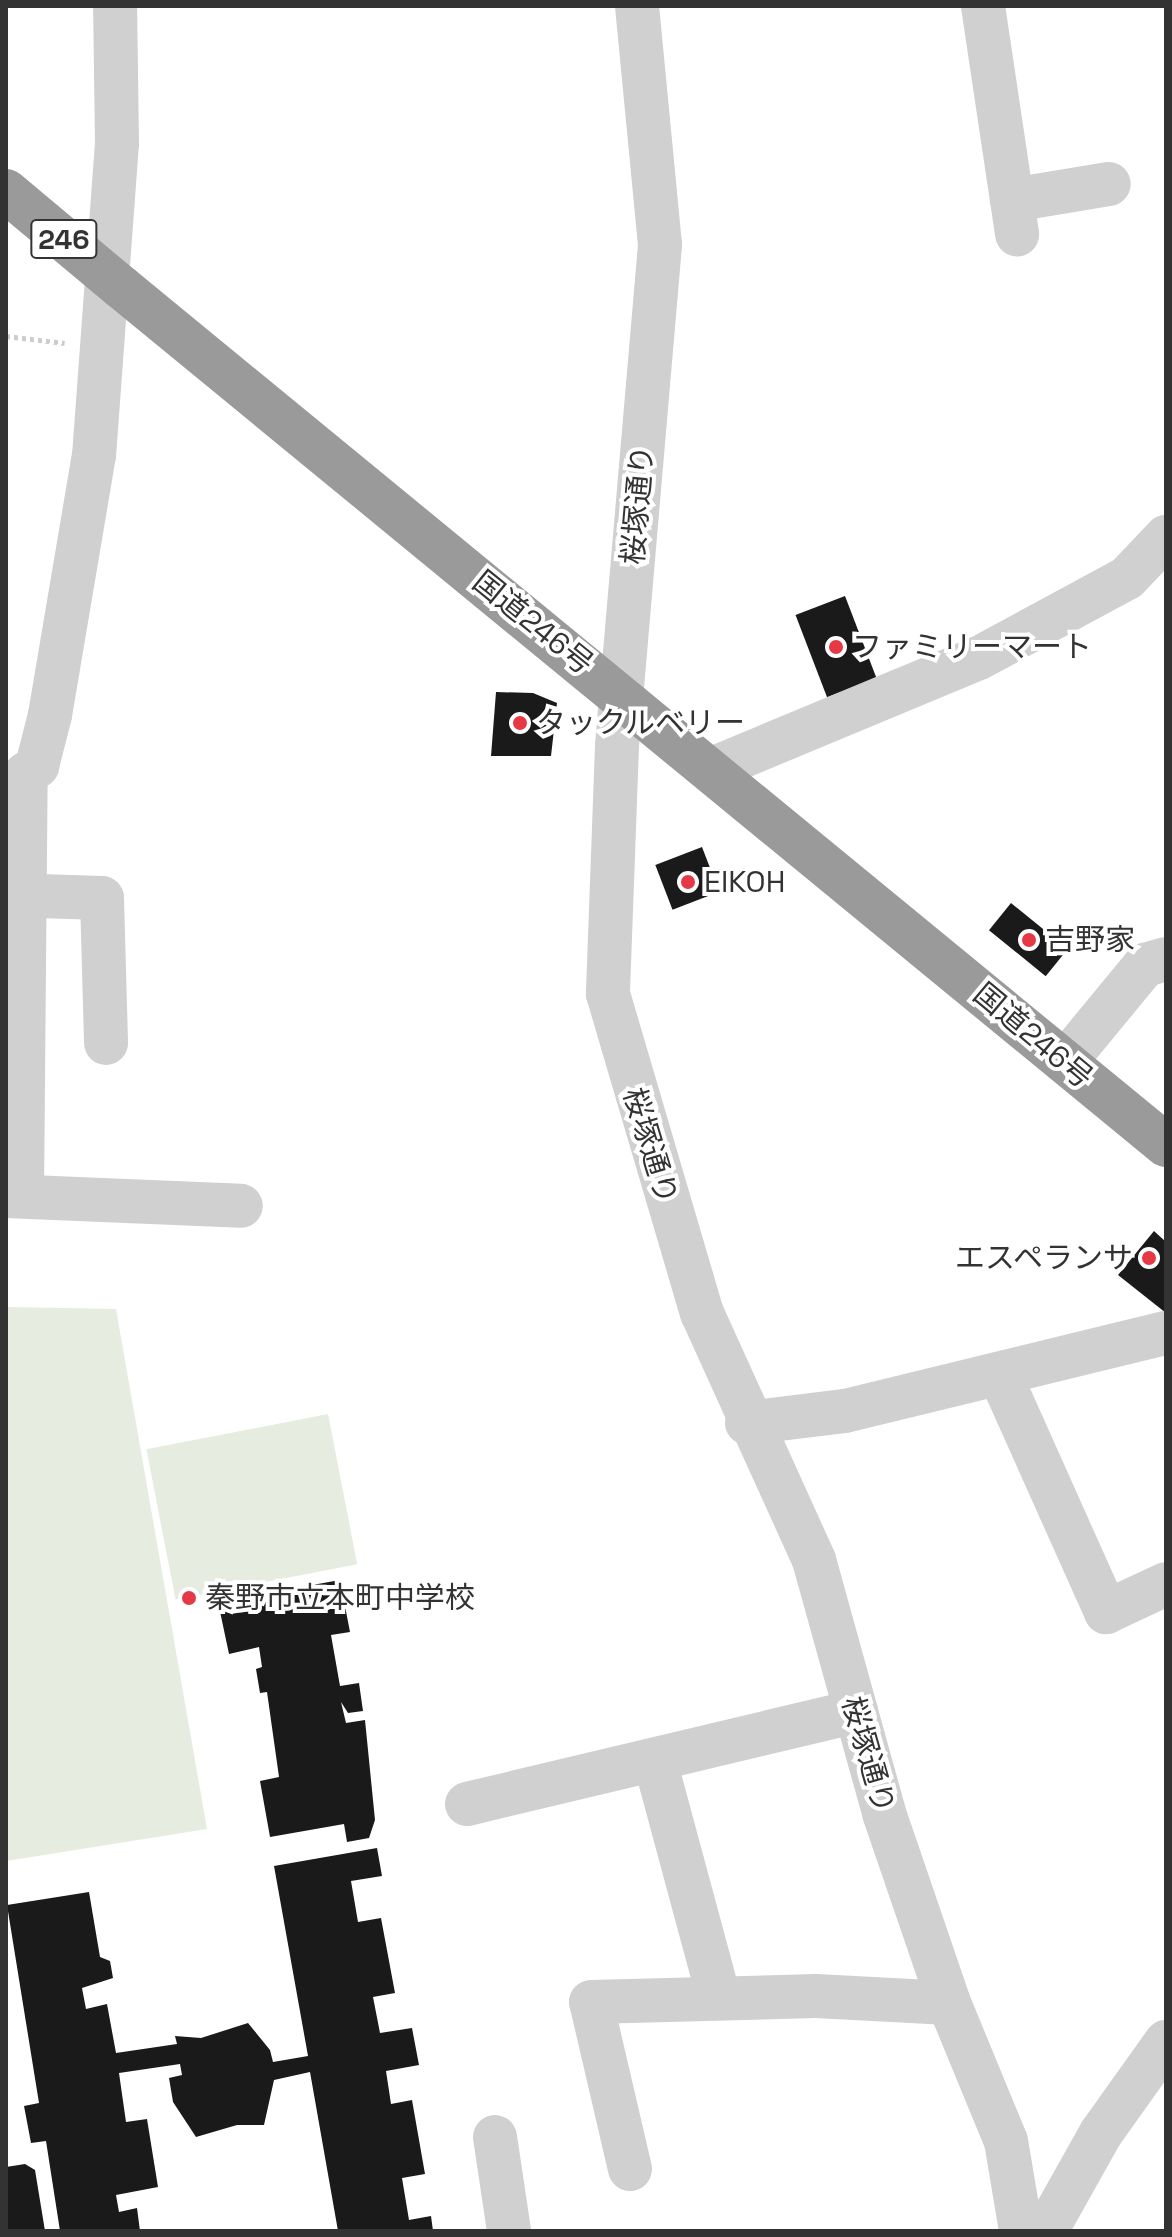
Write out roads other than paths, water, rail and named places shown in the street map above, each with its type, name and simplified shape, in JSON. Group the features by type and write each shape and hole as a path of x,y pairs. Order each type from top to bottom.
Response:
{"highway":[{"name":"国道246号","path":"6,191 1166,1145"}],"street":[{"path":"115,6 117,143 99,346 94,456 53,700 37,766 26,774 15,896 14,1196 241,1206"},
{"name":"桜塚通り","path":"637,6 660,245 622,695 608,994 702,1313 747,1423 814,1560 856,1711 949,2003 1006,2141 1021,2231"},
{"path":"983,6 1015,217 1109,184"},
{"path":"712,769 979,658 1127,578 1166,537"},
{"path":"15,896 102,898 114,1020"},
{"path":"1065,1062 1145,965 1166,959"},
{"path":"747,1423 845,1411 1166,1333"},
{"path":"1000,1375 1106,1612 1166,1584"},
{"path":"468,1804 856,1711"},
{"path":"655,1761 719,1998"},
{"path":"630,2169 591,2002 816,1996 949,2003"},
{"path":"1046,2231 1101,2133 1166,2042"},
{"path":"495,2137 509,2231"}],"place":[{"name":"ファミリーマート","path":"836,647"},
{"name":"タックルベリー","path":"520,723"},
{"name":"EIKOH","path":"688,882"},
{"name":"吉野家","path":"1029,940"},
{"name":"エスペランサ","path":"1149,1258"},
{"name":"秦野市立本町中学校","path":"189,1598"}]}
